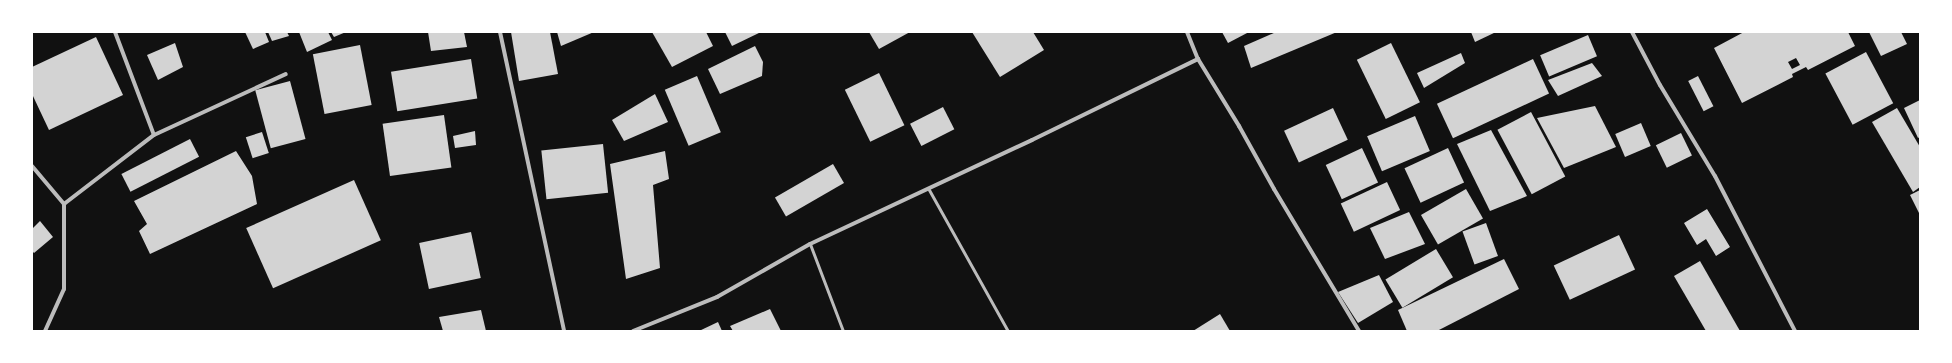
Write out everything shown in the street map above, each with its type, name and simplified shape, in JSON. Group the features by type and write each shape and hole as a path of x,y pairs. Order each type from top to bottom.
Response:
{"street":[{"path":"115,32 154,136"},
{"path":"500,32 564,331"},
{"path":"1187,32 1198,59 1359,331"},
{"path":"1632,32 1660,85 1715,176 1795,331"},
{"path":"633,331 717,297 810,244 1032,140 1198,59"},
{"path":"64,204 154,136 286,74"},
{"path":"32,166 64,204 64,289 45,331"}],"lane":[{"path":"928,188 1008,331"},
{"path":"810,244 843,331"}],"building":[{"path":"245,32 265,32 269,42 253,49"},
{"path":"268,32 287,32 289,36 272,41"},
{"path":"299,32 328,32 332,40 307,52"},
{"path":"331,32 346,32 334,37"},
{"path":"428,32 464,32 467,47 431,51"},
{"path":"511,32 550,32 558,74 519,81"},
{"path":"557,32 594,32 561,46"},
{"path":"652,32 706,32 713,46 672,67"},
{"path":"725,32 761,32 732,46"},
{"path":"869,32 910,32 879,49"},
{"path":"972,32 1033,32 1044,50 1000,77"},
{"path":"1222,32 1249,32 1228,43"},
{"path":"1276,32 1337,32 1251,68 1244,46"},
{"path":"1471,32 1496,32 1475,42"},
{"path":"1744,32 1848,32 1855,46 1808,70 1806,67 1792,74 1793,77 1742,103 1714,48","holes":["1796,58 1800,65 1792,69 1788,62"]},
{"path":"1869,32 1901,32 1907,44 1881,56"},
{"path":"1588,35 1597,56 1549,76 1540,55"},
{"path":"96,37 123,95 49,130 32,94 32,67"},
{"path":"175,43 183,67 158,80 147,55"},
{"path":"1391,43 1420,102 1386,119 1357,60"},
{"path":"360,45 372,105 325,114 313,54"},
{"path":"755,46 763,62 762,76 720,94 708,69"},
{"path":"1866,52 1893,103 1853,125 1825,74"},
{"path":"1461,53 1465,63 1424,88 1417,73"},
{"path":"471,59 477,99 397,111 391,72"},
{"path":"1533,59 1549,93 1453,138 1437,104"},
{"path":"1592,63 1602,76 1558,96 1548,80"},
{"path":"879,73 904,125 870,142 845,90"},
{"path":"697,76 721,132 689,146 665,90"},
{"path":"1698,76 1713,106 1704,111 1688,81"},
{"path":"290,81 306,139 271,148 255,90"},
{"path":"655,94 668,122 624,141 612,120"},
{"path":"1920,100 1920,137 1918,138 1904,108"},
{"path":"1595,106 1616,147 1564,168 1537,118"},
{"path":"943,107 954,129 921,146 910,124"},
{"path":"1333,108 1348,140 1299,163 1284,131"},
{"path":"1897,108 1920,147 1920,187 1913,192 1872,122"},
{"path":"1531,112 1565,176 1532,194 1497,130"},
{"path":"444,115 451,167 390,176 383,124"},
{"path":"1415,116 1430,151 1382,171 1367,136"},
{"path":"1641,123 1651,146 1625,157 1615,134"},
{"path":"1491,130 1527,196 1490,211 1457,144"},
{"path":"475,131 476,145 455,148 453,136"},
{"path":"262,132 269,153 253,158 246,137"},
{"path":"1681,133 1692,155 1667,168 1656,145"},
{"path":"190,139 199,157 130,192 121,174"},
{"path":"603,144 608,193 546,199 541,150"},
{"path":"1362,148 1378,182 1342,199 1326,165"},
{"path":"1448,148 1464,182 1421,203 1404,168"},
{"path":"236,151 252,176 257,204 150,254 139,231 147,224 134,201"},
{"path":"665,151 669,179 653,185 660,268 626,279 610,164"},
{"path":"833,164 844,183 786,217 775,198"},
{"path":"354,180 381,240 273,288 246,228"},
{"path":"1387,182 1400,210 1354,232 1341,204"},
{"path":"1466,189 1483,218 1438,244 1421,215"},
{"path":"1920,190 1920,215 1910,195"},
{"path":"1707,209 1730,247 1716,256 1706,239 1697,245 1684,223"},
{"path":"1409,212 1425,244 1385,259 1370,228"},
{"path":"40,221 53,237 34,253 32,251 32,229"},
{"path":"1486,223 1498,256 1474,264 1463,232"},
{"path":"471,232 481,278 429,289 419,243"},
{"path":"1619,235 1635,269 1570,300 1554,265"},
{"path":"1436,249 1453,277 1402,308 1385,279"},
{"path":"1504,259 1519,289 1437,331 1407,331 1398,310"},
{"path":"1700,261 1740,331 1706,331 1674,276"},
{"path":"1379,275 1393,302 1358,323 1338,292"},
{"path":"770,309 781,331 733,331 730,326"},
{"path":"481,310 486,331 443,331 439,317"},
{"path":"1220,314 1230,331 1193,331"},
{"path":"718,322 722,331 699,331"}]}
